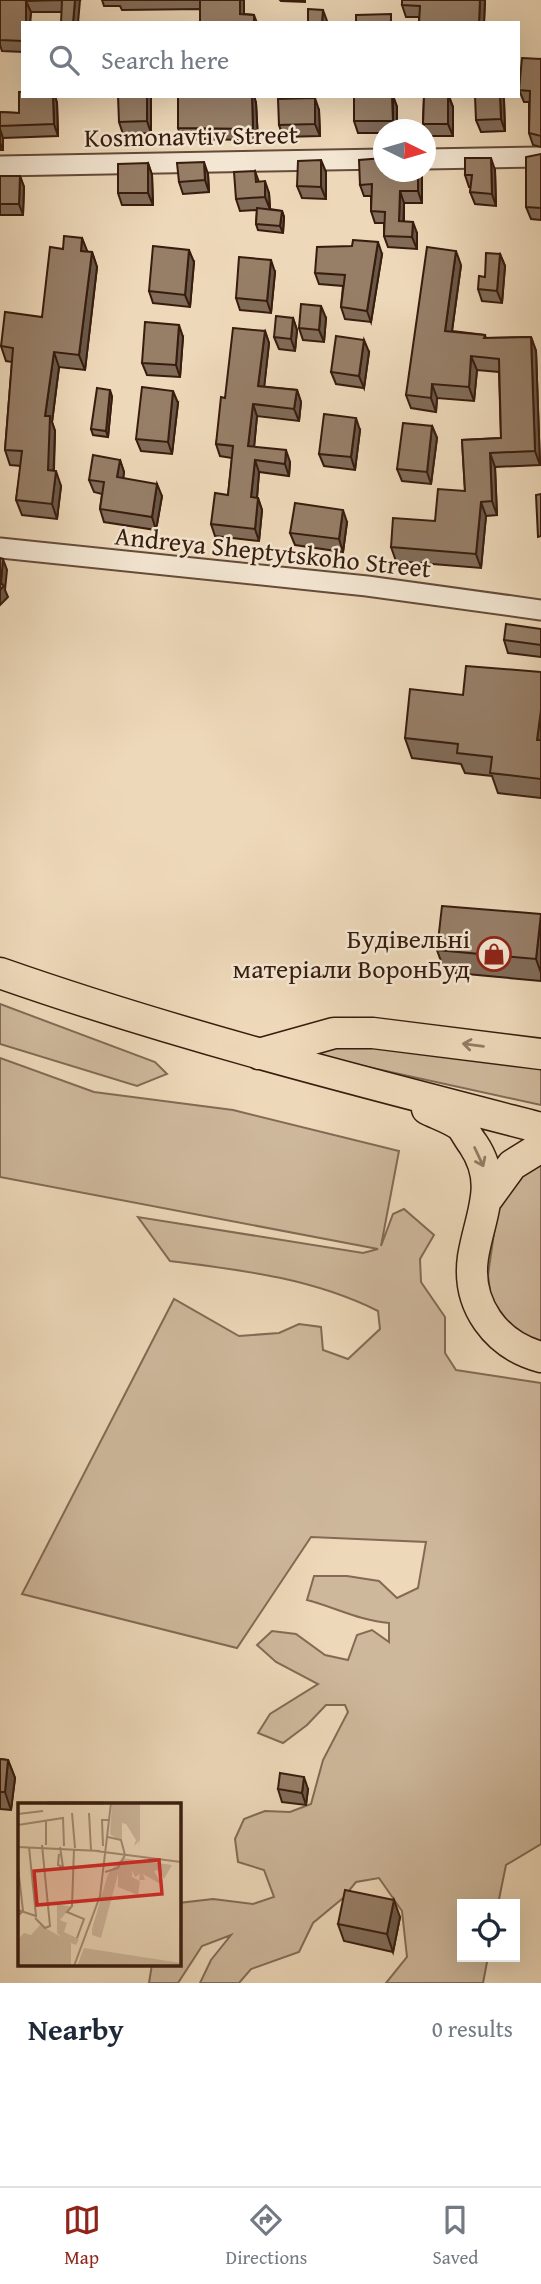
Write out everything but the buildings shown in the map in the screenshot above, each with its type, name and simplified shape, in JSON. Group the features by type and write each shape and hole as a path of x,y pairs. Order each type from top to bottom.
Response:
{"highway":[{"path":"0,973 69,998 259,1054 541,1128"},
{"path":"259,1054 334,1033 373,1033 541,1054"},
{"path":"389,1089 461,1126 484,1160 488,1198 473,1259 475,1294 485,1318 501,1337 518,1351 541,1357"},
{"path":"488,1198 512,1165 541,1147"}],"street":[{"path":"436,159 541,157"},
{"name":"Kosmonavtiv Street","path":"0,166 373,159"},
{"name":"Andreya Sheptytskoho Street","path":"0,548 367,586 541,610"}],"shaded area":[{"path":"0,1004 155,1062 167,1074 137,1086 0,1044"},
{"path":"332,1044 541,1063 541,1105 304,1053"},
{"path":"0,1058 94,1092 233,1110 399,1151 381,1246 393,1214 404,1209 434,1235 420,1259 421,1282 445,1317 445,1353 456,1370 541,1383 541,1844 506,1865 499,1899 457,1899 457,1962 487,1962 483,1983 386,1983 407,1957 402,1911 379,1878 356,1882 343,1898 313,1923 299,1952 251,1969 239,1983 200,1983 211,1960 231,1935 202,1946 178,1983 149,1983 152,1966 180,1966 180,1903 213,1899 253,1904 274,1897 264,1870 238,1862 235,1839 244,1819 265,1811 290,1812 311,1804 323,1760 348,1712 345,1705 326,1705 307,1725 283,1743 258,1733 270,1714 318,1684 276,1662 257,1645 272,1631 296,1634 325,1655 348,1660 357,1635 372,1630 389,1642 389,1623 358,1617 307,1600 314,1576 347,1576 379,1581 397,1598 418,1588 426,1542 311,1537 237,1648 22,1594 174,1299 239,1336 279,1333 299,1324 321,1327 323,1350 348,1359 380,1329 378,1311 328,1291 250,1272 170,1261 138,1217 363,1253 378,1249 0,1177"},
{"path":"541,1156 541,1343 532,1342 511,1326 491,1299 488,1275 499,1198"}],"place":[{"name":"Будівельні матеріали ВоронБуд","path":"494,954"}]}
